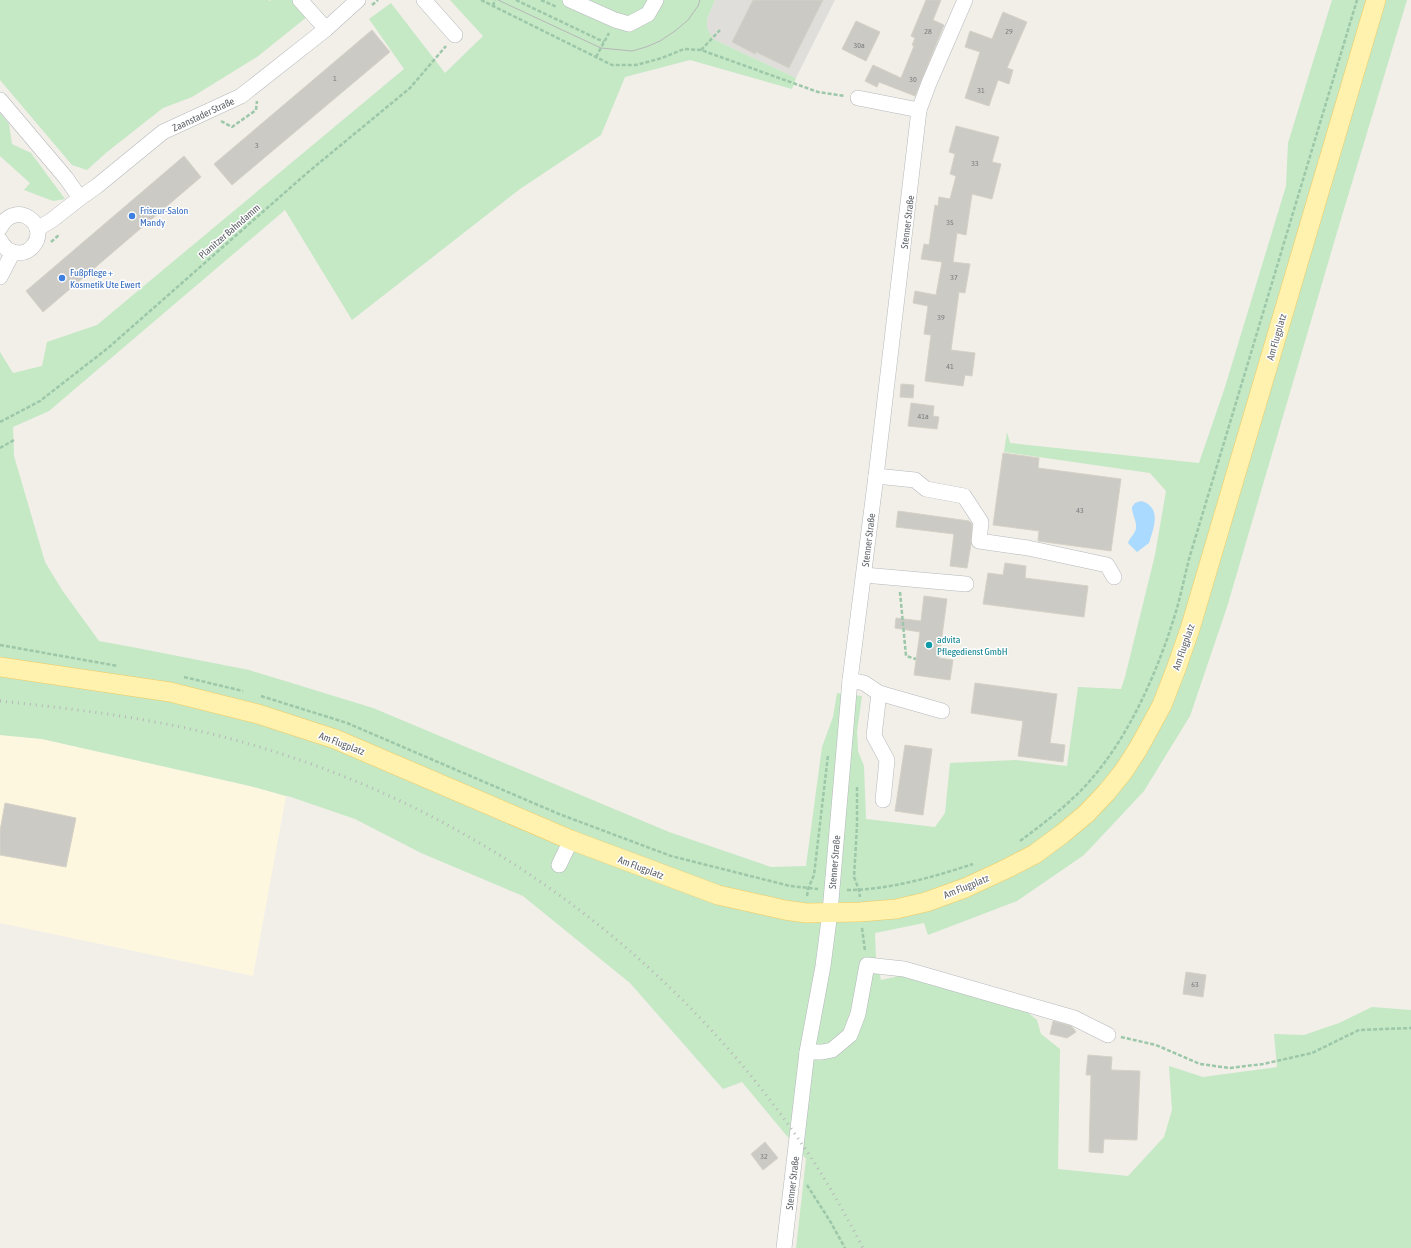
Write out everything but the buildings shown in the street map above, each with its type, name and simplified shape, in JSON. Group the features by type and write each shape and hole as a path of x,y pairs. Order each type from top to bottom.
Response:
{"main road":[{"name":"Am Flugplatz","path":"0,667 170,692 258,714 335,739 570,840 718,895 785,910 806,913 896,909 926,902 965,888 1015,865 1035,854 1062,834 1086,814 1106,793 1123,772 1138,749 1162,705 1190,629 1376,0"}],"street":[{"path":"300,0 326,29"},
{"name":"Zaanstader Straße","path":"37,229 52,220 98,186 163,132 241,96 326,29 358,0"},
{"path":"424,0 455,35"},
{"path":"570,0 615,20 630,24 648,14 656,0"},
{"name":"Stenner Straße","path":"784,1248 807,1052 823,966 830,912 850,680 920,110 929,83 965,0"},
{"path":"858,98 920,110"},
{"path":"0,100 66,178 80,198"},
{"path":"0,228 7,218 19,214 31,219 37,229 38,236 32,248 20,253 8,250 0,240"},
{"path":"0,277 13,252"},
{"path":"876,476 915,480 926,489 964,496 981,522 979,541 1028,548 1107,565 1114,577"},
{"path":"864,575 966,584"},
{"path":"850,680 864,683 879,693 942,712"},
{"path":"879,693 874,736 887,760 883,800"},
{"path":"559,865 570,840"},
{"path":"807,1052 832,1050 850,1035 858,1014 867,965 904,969 1074,1018 1108,1034"}],"path":[{"path":"481,0 612,65 636,65 662,58 684,49 702,50 818,92 858,98"},
{"path":"493,6 495,0"},
{"path":"516,0 604,42"},
{"path":"1014,845 1020,842 1065,806 1087,784 1108,759 1132,719 1153,674 1174,618 1189,559 1356,0"},
{"path":"596,57 615,20"},
{"path":"702,50 720,30"},
{"name":"Planitzer Bahndamm","path":"0,422 40,401 108,348 307,173 410,88 455,35"},
{"path":"0,448 14,440"},
{"path":"899,577 906,656 916,659"},
{"path":"806,913 808,889 814,875 827,757 836,741 844,739"},
{"path":"859,890 924,880 974,864"},
{"path":"1108,1034 1156,1045 1200,1064 1230,1068 1263,1064 1312,1053 1359,1030 1411,1028"},
{"path":"794,1169 810,1190 845,1248"}],"shaded area":[{"path":"715,0 835,0 796,78 713,39 707,28 707,19"},
{"path":"0,735 42,739 250,786 286,796 253,976 0,923"}],"green space":[{"path":"0,0 293,0 308,16 257,57 192,97 163,108 107,152 87,170 72,165 0,80"},
{"path":"450,0 715,0 707,19 707,28 713,39 796,78 792,89 690,60 625,77 601,135 520,189 352,320 285,210 49,411 13,427 14,456 45,562 62,590 99,641 249,670 373,708 669,832 771,867 806,866 822,747 833,717 837,693 862,696 857,732 858,751 864,766 866,819 935,827 945,813 950,763 1016,760 1067,766 1078,687 1121,689 1155,555 1166,491 1150,473 1004,452 1007,432 1010,443 1199,463 1225,387 1286,186 1288,143 1332,0 1407,0 1227,607 1190,716 1144,791 1084,855 1017,901 928,935 924,923 875,933 876,960 881,980 903,975 1021,1007 1037,1020 1041,1034 1060,1049 1058,1169 1128,1176 1164,1137 1172,1110 1169,1066 1203,1077 1277,1067 1274,1034 1304,1035 1339,1023 1372,1007 1411,1010 1411,1248 796,1248 806,1159 742,1082 723,1089 630,983 523,896 421,853 355,819 288,796 42,739 0,735 0,352 13,373 42,366 47,342 97,325 404,69 369,19 391,3 445,73 483,36"},
{"path":"0,113 9,124 12,144 31,153 65,199 53,201 24,190 30,183 0,156"}],"water":[{"path":"1141,501 1148,504 1152,508 1155,518 1149,543 1137,552 1128,543 1136,528 1132,507 1135,503"}],"tram line":[{"path":"498,0 601,48 632,51 660,41 675,31 688,20 698,6 700,0"}],"railway":[{"path":"0,701 94,712 157,722 188,728 249,744 331,771 409,805 485,846 557,893 624,946 687,1005 745,1068 797,1137 832,1191 863,1248"}],"place":[{"name":"Friseur-Salon Mandy","path":"132,216"},
{"name":"Fußpflege + Kosmetik Ute Ewert","path":"62,278"},
{"name":"advita Pflegedienst GmbH","path":"929,645"}]}
